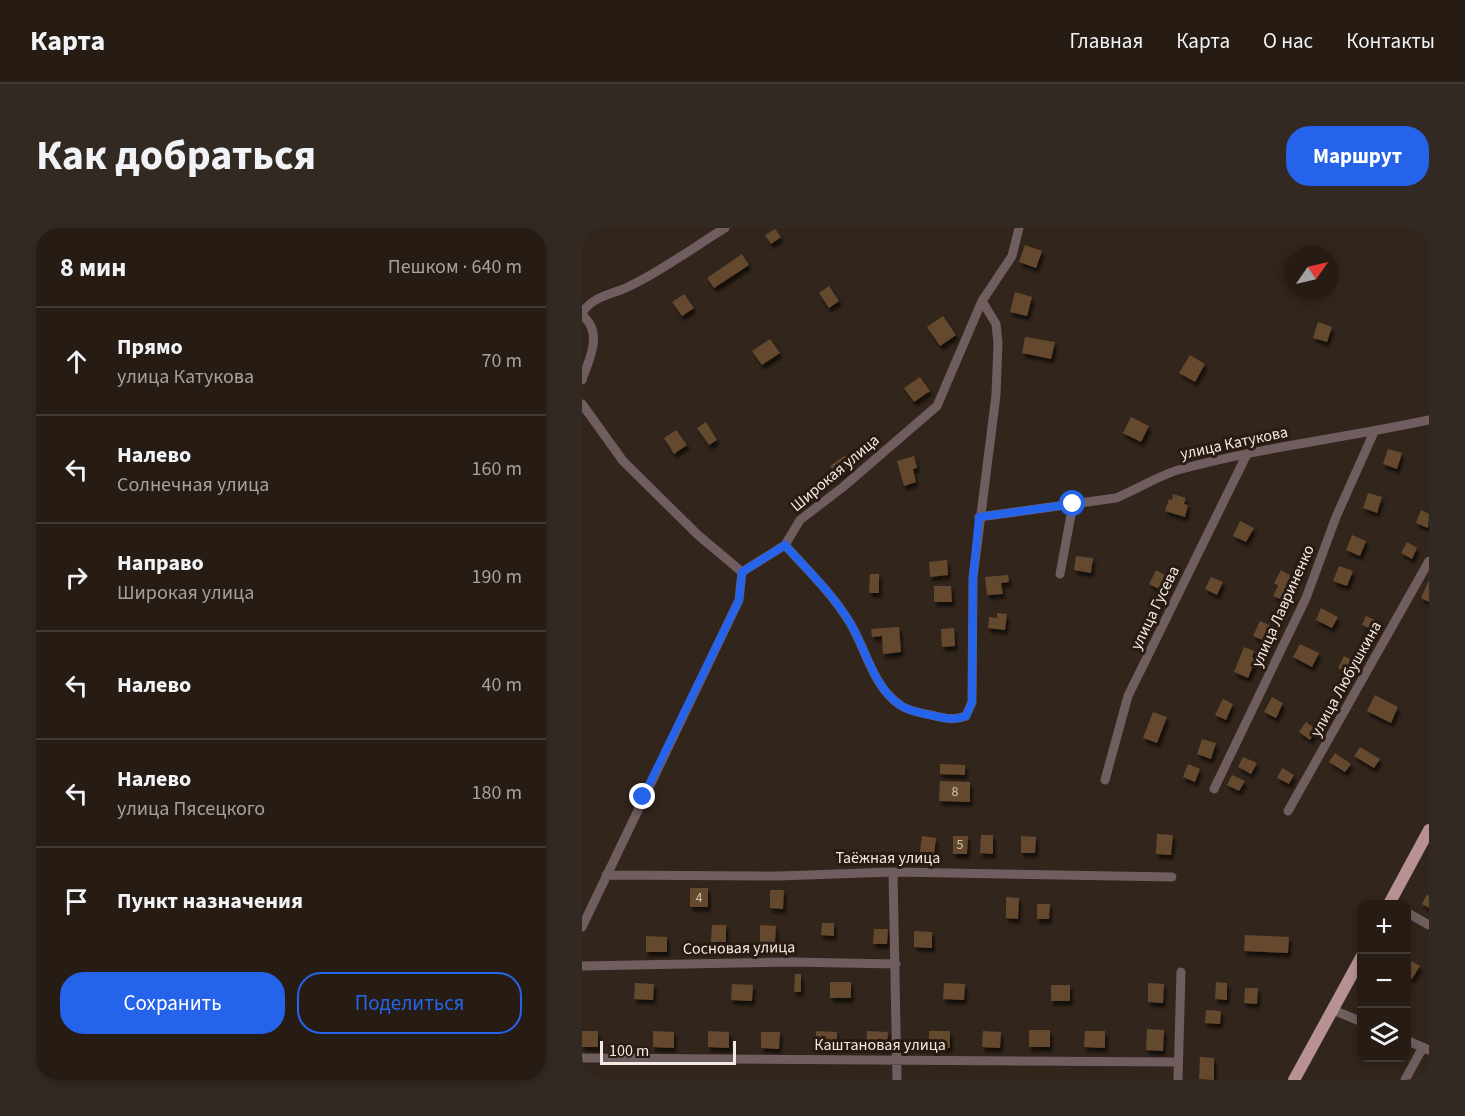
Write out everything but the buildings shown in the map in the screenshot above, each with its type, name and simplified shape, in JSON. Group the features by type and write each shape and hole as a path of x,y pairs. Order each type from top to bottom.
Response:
{"main road":[{"path":"1392,900 1429,830"},
{"path":"1294,1080 1357,965"}],"street":[{"path":"582,380 595,338 588,320 582,314 587,305 603,295 628,287 725,228"},
{"name":"Широкая улица","path":"785,545 800,520 843,487 937,406 982,301 1012,256 1019,228"},
{"path":"742,572 785,545 836,603 850,623 881,685 891,697 901,706 917,712 954,721 966,716 972,702 973,578 996,395 998,343 996,324 982,301"},
{"path":"582,404 623,461 698,535 742,572"},
{"name":"улица Катукова","path":"979,517 1116,498 1176,470 1247,454 1429,420"},
{"name":"улица Лавриненко","path":"1214,789 1306,598 1336,517 1374,432"},
{"name":"улица Гусева","path":"1106,780 1128,696 1247,454"},
{"path":"1060,574 1073,504"},
{"name":"улица Любушкина","path":"1288,811 1429,561"},
{"path":"582,927 739,600 742,572"},
{"path":"893,872 897,1080"},
{"name":"Таёжная улица","path":"606,875 778,876 893,872 1172,877"},
{"path":"1411,914 1429,925"},
{"name":"Сосновая улица","path":"582,966 791,962 896,964"},
{"path":"1178,1080 1180,972"},
{"path":"1333,1010 1357,1020"},
{"path":"1405,1080 1426,1048 1411,1042"},
{"name":"Каштановая улица","path":"582,1058 1178,1062"}],"route":[{"path":"643,797 739,600 742,572 785,545 836,603 850,623 881,685 891,697 901,706 954,721 966,716 972,702 973,578 979,517 1073,504"}]}
